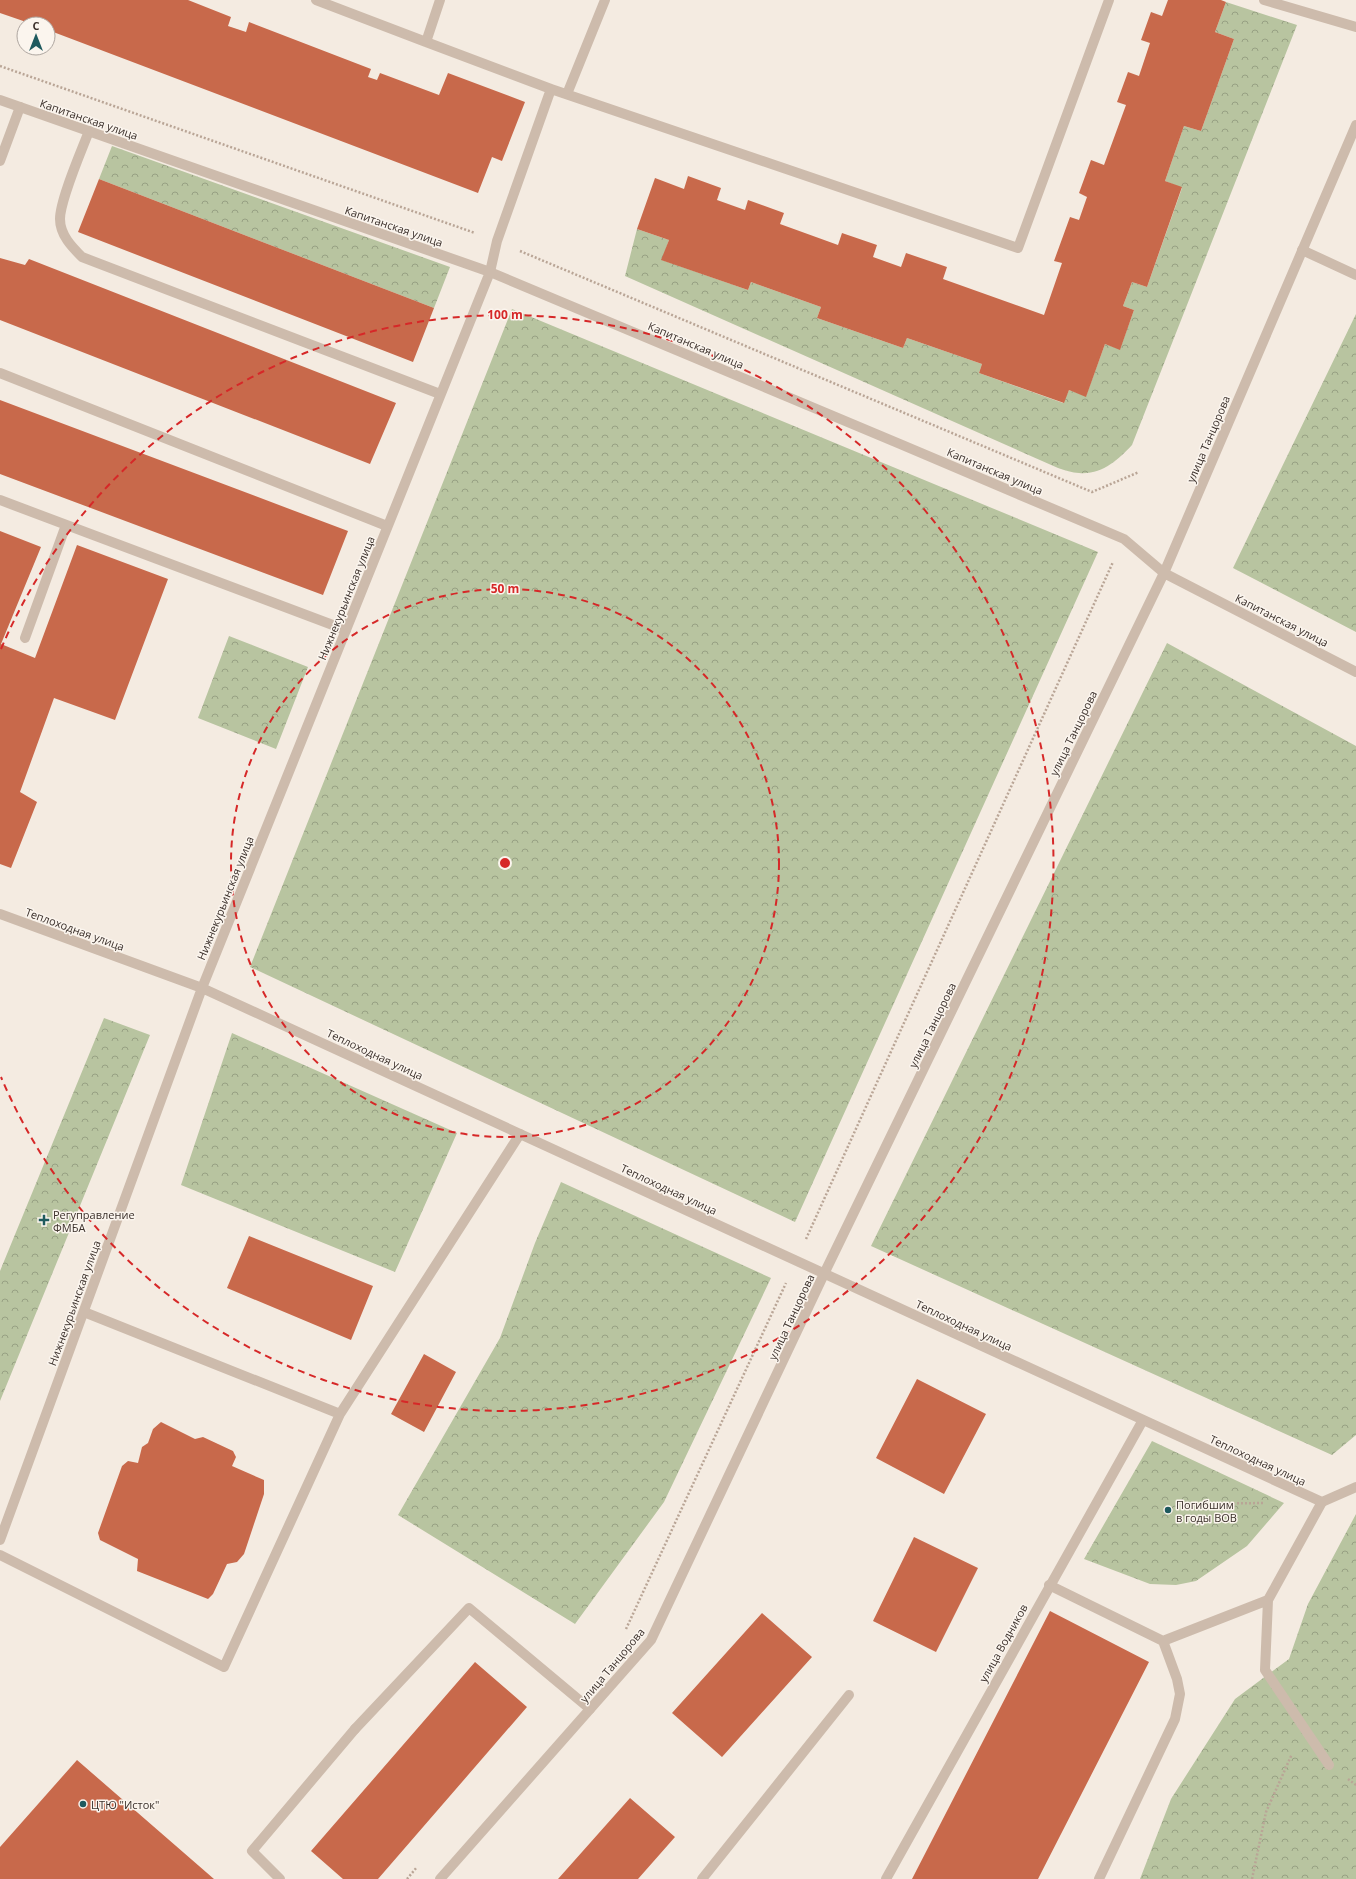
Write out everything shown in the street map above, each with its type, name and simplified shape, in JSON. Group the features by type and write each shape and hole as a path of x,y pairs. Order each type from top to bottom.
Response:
{"street":[{"path":"316,0 567,94 1018,248 1109,0"},
{"path":"426,42 440,0"},
{"path":"567,94 605,0"},
{"path":"1264,0 1356,27"},
{"name":"Нижнекурьинская улица","path":"0,1540 202,988 490,272 497,241 551,88"},
{"name":"Капитанская улица","path":"0,100 490,272 900,444 1124,539 1164,573 1356,672"},
{"path":"0,161 20,108"},
{"name":"улица Танцорова","path":"440,1879 651,1640 824,1274 1164,573 1356,125"},
{"path":"89,131 62,206 60,219 63,233 71,246 82,258 440,394"},
{"path":"1302,250 1356,276"},
{"path":"0,373 387,526"},
{"path":"0,500 346,630"},
{"path":"25,638 66,525"},
{"name":"Теплоходная улица","path":"0,914 202,988 1322,1502"},
{"path":"0,1555 224,1667 340,1414 520,1134"},
{"path":"84,1312 340,1414"},
{"name":"улица Водников","path":"886,1879 1049,1585 1143,1420"},
{"path":"1329,1765 1265,1670 1268,1600 1322,1502 1356,1487"},
{"path":"1049,1585 1163,1642 1177,1679 1180,1694 1179,1708 1175,1719 1099,1879"},
{"path":"1163,1642 1268,1600"},
{"path":"280,1879 252,1851 355,1729 468,1608 590,1709"},
{"path":"702,1879 849,1694"}],"path":[{"path":"625,1631 796,1261 1124,539"},
{"path":"1193,1504 1269,1503"},
{"path":"1252,1879 1266,1812 1304,1728"},
{"path":"407,1879 422,1862"}],"green space":[{"path":"1226,2 1297,25 1132,445 1115,461 1102,469 1095,472 1079,473 1058,468 625,276 637,229 669,240 662,260 748,290 751,282 821,307 817,318 903,348 907,338 982,364 979,373 1063,403 1069,390 1086,396 1105,344 1120,349 1134,310 1123,306 1132,282 1147,287 1182,188 1165,181 1184,126 1201,131 1234,39 1215,32"},
{"path":"112,146 450,267 434,308 99,179"},
{"path":"512,309 1098,552 795,1222 250,967"},
{"path":"1356,314 1356,632 1233,568"},
{"path":"229,636 308,667 276,749 198,718"},
{"path":"1167,643 1356,746 1356,1435 1332,1455 871,1246"},
{"path":"104,1018 150,1035 0,1401 0,1271"},
{"path":"232,1033 457,1133 395,1272 181,1185"},
{"path":"561,1182 771,1278 664,1502 575,1624 398,1515 500,1338 535,1243"},
{"path":"1152,1441 1284,1503 1247,1546 1196,1581 1176,1585 1150,1584 1084,1559"},
{"path":"1356,1514 1356,1879 1140,1879 1171,1799 1235,1699 1289,1659 1308,1604"}],"building":[{"path":"0,0 188,0 231,17 228,26 246,32 249,22 371,69 368,77 377,80 380,73 439,95 448,73 525,102 502,161 492,157 478,193 56,33 56,16 16,16 16,18 0,13"},
{"path":"1168,0 1221,0 1226,2 1215,32 1234,39 1201,131 1184,126 1165,181 1182,187 1147,287 1132,282 1123,306 1134,310 1120,350 1105,344 1086,397 1069,390 1064,403 979,373 982,364 907,338 903,348 817,318 821,307 751,282 748,290 661,260 669,240 637,229 655,178 684,189 688,176 721,188 717,200 745,210 748,200 784,213 780,224 838,245 842,233 877,245 873,257 901,267 906,253 947,267 943,279 1044,315 1062,263 1054,261 1070,217 1079,220 1087,197 1079,193 1091,160 1104,165 1126,105 1117,102 1128,72 1139,76 1150,43 1141,40 1151,12 1162,16"},
{"path":"99,179 434,308 413,362 78,232"},
{"path":"0,258 25,265 29,259 396,403 370,464 0,320"},
{"path":"0,400 348,531 323,595 0,474"},
{"path":"0,531 41,547 1,644 35,658 77,545 168,579 115,720 54,698 20,792 37,802 11,868 0,864"},
{"path":"249,1236 373,1286 351,1340 227,1288"},
{"path":"424,1354 456,1372 424,1432 391,1414"},
{"path":"917,1379 986,1414 944,1494 876,1458"},
{"path":"161,1422 195,1439 203,1437 233,1451 236,1457 232,1466 264,1480 264,1494 244,1554 237,1562 227,1564 213,1594 208,1599 137,1571 138,1559 100,1540 98,1533 122,1466 128,1461 138,1463 142,1447 148,1443 153,1429"},
{"path":"914,1537 978,1568 936,1652 873,1621"},
{"path":"1050,1611 1149,1662 1038,1879 912,1879"},
{"path":"762,1613 812,1657 722,1757 672,1713"},
{"path":"475,1662 527,1707 378,1879 343,1879 311,1851"},
{"name":"ЦТЮ \"Исток\"","path":"77,1760 214,1879 0,1879 0,1847"},
{"path":"630,1798 675,1837 638,1879 558,1879"}],"place":[{"name":"Регуправление ФМБА","path":"44,1220"},
{"name":"Погибшим в годы ВОВ","path":"1168,1510"},
{"name":"ЦТЮ \"Исток\"","path":"83,1804"}]}
